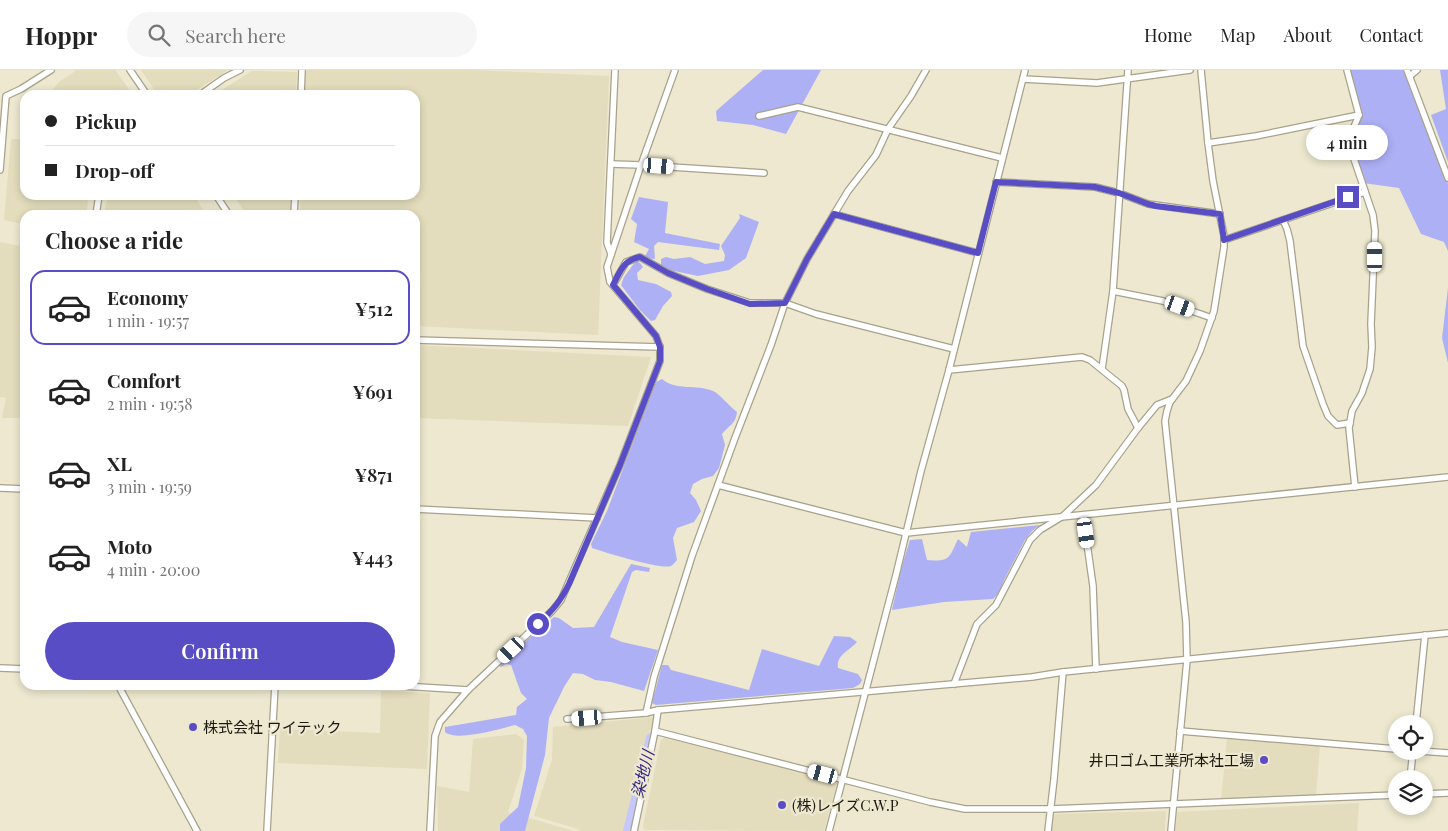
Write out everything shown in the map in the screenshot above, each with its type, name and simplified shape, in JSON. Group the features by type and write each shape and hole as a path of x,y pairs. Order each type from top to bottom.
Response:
{"street":[{"path":"0,170 3,97 21,89 52,70"},
{"path":"130,70 144,90"},
{"path":"207,90 240,70"},
{"path":"301,90 302,70"},
{"path":"611,254 607,243 615,70"},
{"path":"430,831 436,729 468,690 552,611 561,600 620,465 660,361 660,347 656,336 613,285 608,275 607,267 675,70"},
{"path":"646,713 654,677 692,556 762,371 785,303 807,259 834,214 848,191 876,155 888,129 926,70"},
{"path":"829,831 1025,70"},
{"path":"1102,369 1113,291 1128,70"},
{"path":"1023,79 1097,83 1190,70"},
{"path":"1171,831 1187,660 1186,622 1165,421 1173,398 1186,381 1200,351 1214,312 1224,240 1213,181 1201,70"},
{"path":"1347,70 1358,115 1351,134 1350,150 1373,215 1375,231 1370,369 1362,393 1352,411 1349,428 1355,487"},
{"path":"1417,70 1409,73 1448,178"},
{"path":"760,116 798,107 1002,158"},
{"path":"1208,143 1256,136 1358,115"},
{"path":"611,164 764,173"},
{"path":"996,182 1095,187 1156,206 1220,214"},
{"path":"1224,240 1364,192"},
{"path":"834,214 978,253"},
{"path":"1283,220 1290,241 1303,346 1328,416 1337,425 1350,423"},
{"path":"613,285 626,262 640,257 668,273 750,304 785,303 816,314 954,349"},
{"path":"1113,291 1164,301 1212,318"},
{"path":"420,340 660,347"},
{"path":"949,370 1082,357 1090,360 1122,386 1128,409 1138,428"},
{"path":"954,684 977,624 996,605 1022,552 1030,540 1040,530 1063,516 1096,485 1157,405 1173,398"},
{"path":"718,485 906,534 1448,477"},
{"path":"0,488 20,489"},
{"path":"420,509 597,518"},
{"path":"1083,515 1093,586 1096,669"},
{"path":"567,719 1032,677 1063,672 1448,633"},
{"path":"1417,715 1425,635"},
{"path":"0,668 20,669"},
{"path":"1048,831 1063,672"},
{"path":"420,687 468,690"},
{"path":"121,690 197,831"},
{"path":"267,831 275,690"},
{"path":"634,831 656,730 658,710"},
{"path":"656,730 930,802 965,809 1051,809 1388,795"},
{"path":"1180,732 1388,748"},
{"path":"1433,752 1448,753"},
{"path":"1433,794 1448,793"}],"shaded area":[{"path":"77,70 115,70 129,90 52,90 60,81"},
{"path":"141,70 228,70 197,90 155,90"},
{"path":"305,70 472,70 609,76 598,335 420,326 420,210 300,210 300,200 420,200 420,90 304,90"},
{"path":"763,70 821,70 786,134 753,125 717,121 716,111"},
{"path":"1349,70 1403,70 1448,184 1448,251 1444,242 1421,234 1399,188 1363,183 1354,150 1355,136 1361,118"},
{"path":"1440,70 1448,70 1448,162 1431,115 1446,109"},
{"path":"252,71 297,72 296,90 222,90"},
{"path":"11,139 20,139 20,200 88,200 87,210 20,210 20,224 4,220"},
{"path":"639,197 668,202 665,233 720,244 719,250 658,242 654,246 655,259 644,258 649,249 634,242 637,224 631,219"},
{"path":"107,200 197,200 203,210 105,210"},
{"path":"236,200 291,200 290,210 244,210"},
{"path":"739,214 759,222 746,258 729,270 698,276 665,269 661,265 661,259 666,257 674,259 690,257 705,264 724,261 725,255 721,246 740,218"},
{"path":"20,239 20,418 2,418 6,398 0,397 0,242 19,246"},
{"path":"636,261 643,267 637,273 638,280 656,284 671,292 672,296 663,306 655,320 651,321 639,309 621,285 624,277"},
{"path":"1448,288 1448,363 1442,338"},
{"path":"420,345 651,357 628,426 420,418"},
{"path":"662,379 673,385 713,391 737,412 734,422 722,434 725,445 719,468 713,476 693,484 690,493 701,511 694,522 677,528 673,538 677,560 671,566 666,567 608,553 592,548 591,544 607,511 656,382"},
{"path":"1040,525 1025,540 999,593 993,599 944,602 892,610 910,540 922,539 927,560 940,560 950,555 958,539 967,547 971,532"},
{"path":"631,564 650,568 649,572 636,570 632,572 610,637 622,642 658,650 644,691 573,673 549,718 545,755 525,831 500,831 500,824 518,807 526,768 527,736 523,729 515,725 479,734 459,736 445,732 445,727 516,715 517,707 527,699 521,693 511,665 506,664 501,667 498,665 554,617 559,618 573,628 594,627"},
{"path":"834,636 850,637 857,642 841,656 838,664 838,668 858,674 862,680 860,684 853,688 656,705 652,703 662,665 668,665 671,670 749,690 762,649 819,666"},
{"path":"381,691 430,693 427,769 278,763 280,729 380,733"},
{"path":"654,717 626,831 580,831 534,816 552,760 553,727"},
{"path":"516,734 524,740 522,769 508,812 574,831 438,831 437,786 469,792 473,739"},
{"path":"666,737 834,779 837,783 824,831 644,830 643,826 661,740"},
{"path":"1227,738 1320,745 1316,795 1221,800"},
{"path":"1359,803 1357,831 1175,831 1177,812"},
{"path":"1166,811 1165,831 1051,831 1053,814"}],"waterway":[{"name":"染地川","path":"628,831 651,738"}],"place":[{"name":"株式会社 ワイテック","path":"193,727"},
{"name":"井口ゴム工業所本社工場","path":"1264,760"},
{"name":"(株)レイズC.W.P","path":"782,805"}],"route":[{"path":"538,624 561,600 569,584 620,465 660,361 660,344 656,336 613,285 626,262 631,259 640,257 668,273 750,304 785,303 807,259 834,214 978,253 996,182 1095,187 1156,206 1220,214 1224,240 1348,197"}]}
